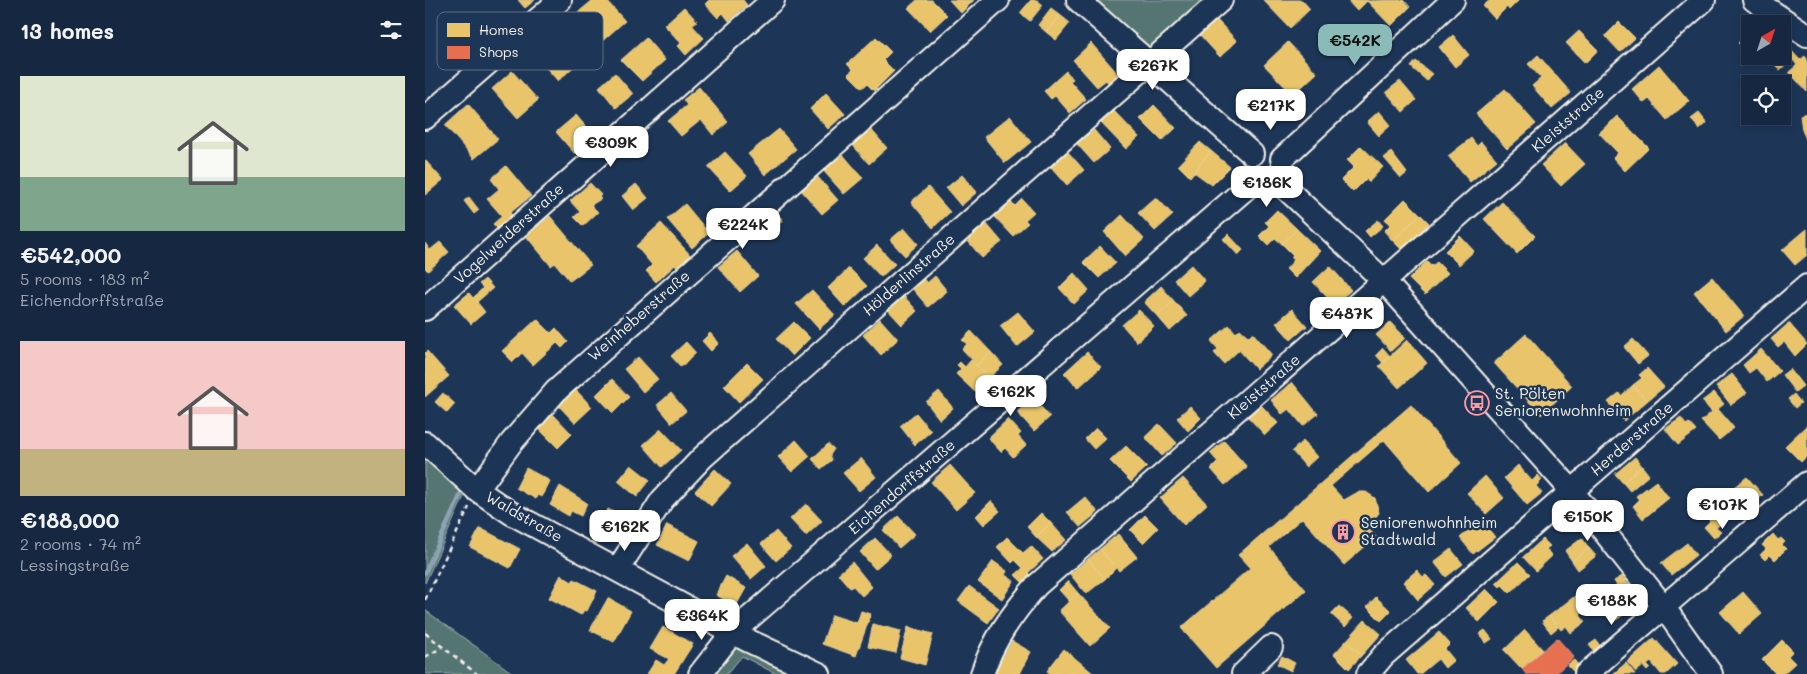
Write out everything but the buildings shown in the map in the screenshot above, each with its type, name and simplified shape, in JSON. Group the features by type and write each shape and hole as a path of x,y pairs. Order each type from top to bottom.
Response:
{"street":[{"path":"546,12 560,0"},
{"name":"Vogelweiderstraße","path":"425,309 773,0"},
{"name":"Weinheberstraße","path":"477,490 511,443 556,391 998,0"},
{"path":"1078,0 1252,154"},
{"name":"Hölderlinstraße","path":"618,569 662,500 703,457 1221,0"},
{"path":"1282,159 1453,0"},
{"name":"Kleiststraße","path":"982,674 988,657 1009,618 1036,586 1385,282 1704,0"},
{"path":"1754,0 1807,35"},
{"path":"425,118 480,70"},
{"path":"1260,150 1270,150 1282,159 1285,171 1280,183 1266,190 1251,184 1245,170 1247,159 1252,154 1260,150"},
{"path":"1280,183 1385,282 1572,491 1663,606 1711,674"},
{"name":"Eichendorffstraße","path":"700,674 733,632 1251,184"},
{"name":"Herderstraße","path":"1369,674 1383,656 1807,286"},
{"name":"Waldstraße","path":"425,443 477,490 511,513 733,632 791,662 819,674"},
{"path":"1586,674 1807,483"},
{"path":"1243,674 1271,647"}],"path":[{"path":"425,600 477,490"},
{"path":"425,633 441,648 477,674"},
{"path":"425,657 441,648"}],"green space":[{"path":"1093,0 1211,0 1151,52"},
{"path":"425,454 466,492 425,583"},
{"path":"425,610 429,613 514,674 425,674"},
{"path":"738,646 798,674 776,674 742,656 727,674 708,674 731,647"}],"waterway":[{"path":"425,573 461,494"}],"place":[{"name":"St. Pölten Seniorenwohnheim","path":"1477,403"},
{"name":"Seniorenwohnheim Stadtwald","path":"1343,532"}]}
